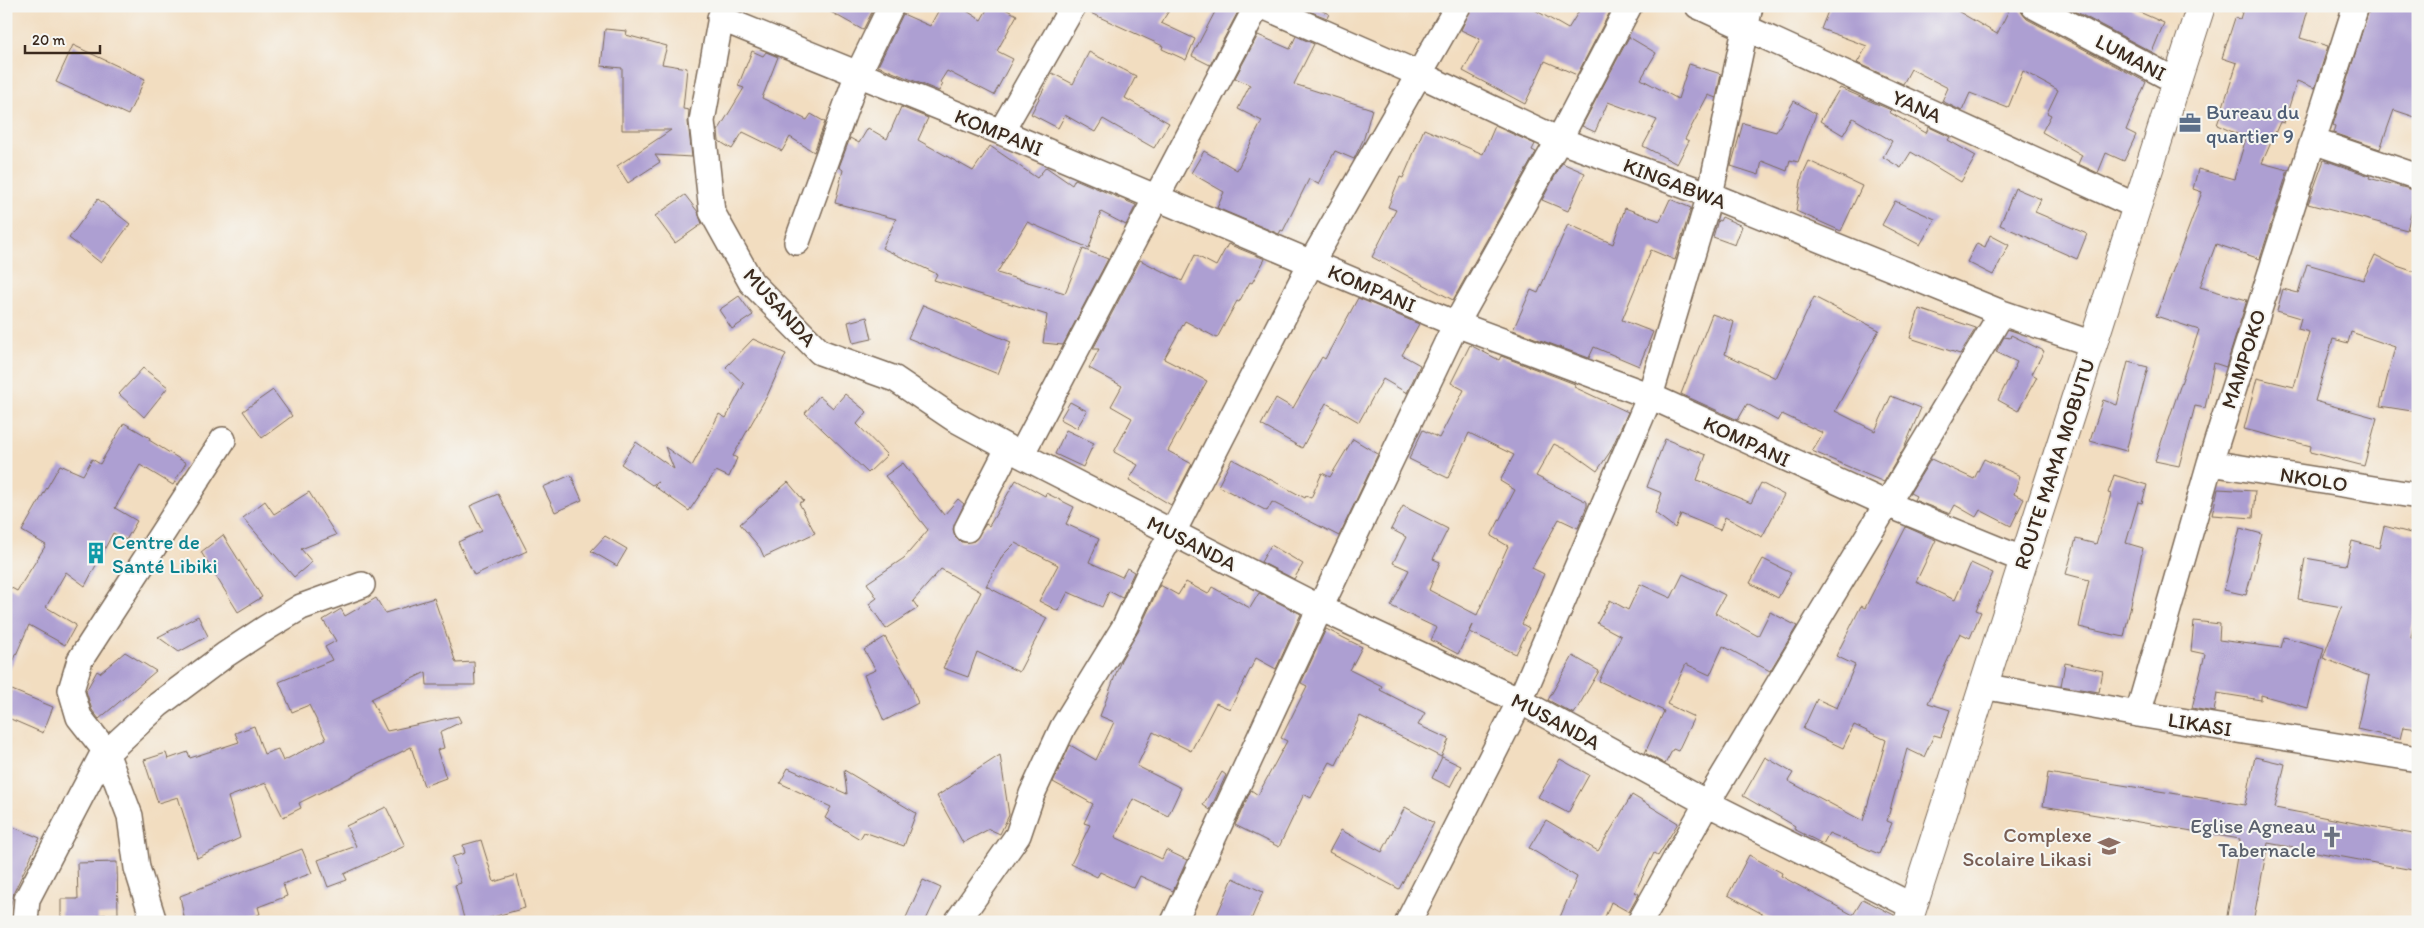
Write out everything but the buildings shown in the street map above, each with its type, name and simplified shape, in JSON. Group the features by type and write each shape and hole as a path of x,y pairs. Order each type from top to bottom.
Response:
{"street":[{"path":"797,242 857,76 891,6"},
{"path":"1001,132 1073,6"},
{"path":"967,529 1015,452 1156,197 1257,6"},
{"name":"KINGABWA","path":"1263,6 1419,74 1559,140 1710,195 2002,313 2093,344"},
{"path":"957,922 1018,835 1032,794 1063,728 1125,626 1150,572 1173,532 1311,263 1458,6"},
{"path":"1174,922 1320,608 1456,324 1559,140 1629,6"},
{"name":"YANA","path":"1698,6 1748,17 2136,206"},
{"name":"LUMANI","path":"2034,6 2176,80"},
{"name":"ROUTE MAMA MOBUTU","path":"1910,914 2201,6"},
{"name":"MAMPOKO","path":"2138,714 2210,463 2356,6"},
{"name":"KOMPANI","path":"722,12 857,76 1001,132 1456,324 1650,396 1887,504 2024,560"},
{"name":"MUSANDA","path":"722,12 702,121 712,212 752,282 820,352 895,379 953,418 1015,452 1320,608 1520,701 1910,914"},
{"path":"1408,922 1520,701 1650,396 1710,195 1748,17"},
{"path":"2313,142 2418,177"},
{"path":"1640,922 1706,803 2002,313"},
{"path":"154,922 137,868 130,816 105,750 79,717 71,690 80,660 223,440"},
{"name":"NKOLO","path":"2210,463 2418,496"},
{"path":"25,922 27,898 105,750 113,747 158,705 225,655 266,628 301,607 362,585"},
{"name":"LIKASI","path":"1982,686 2138,714 2418,759"}],"place":[{"name":"Bureau du quartier 9","path":"2190,123"},
{"name":"Centre de Santé Libiki","path":"96,553"},
{"name":"Eglise Agneau Tabernacle","path":"2332,837"},
{"name":"Complexe Scolaire Likasi","path":"2109,846"}]}
